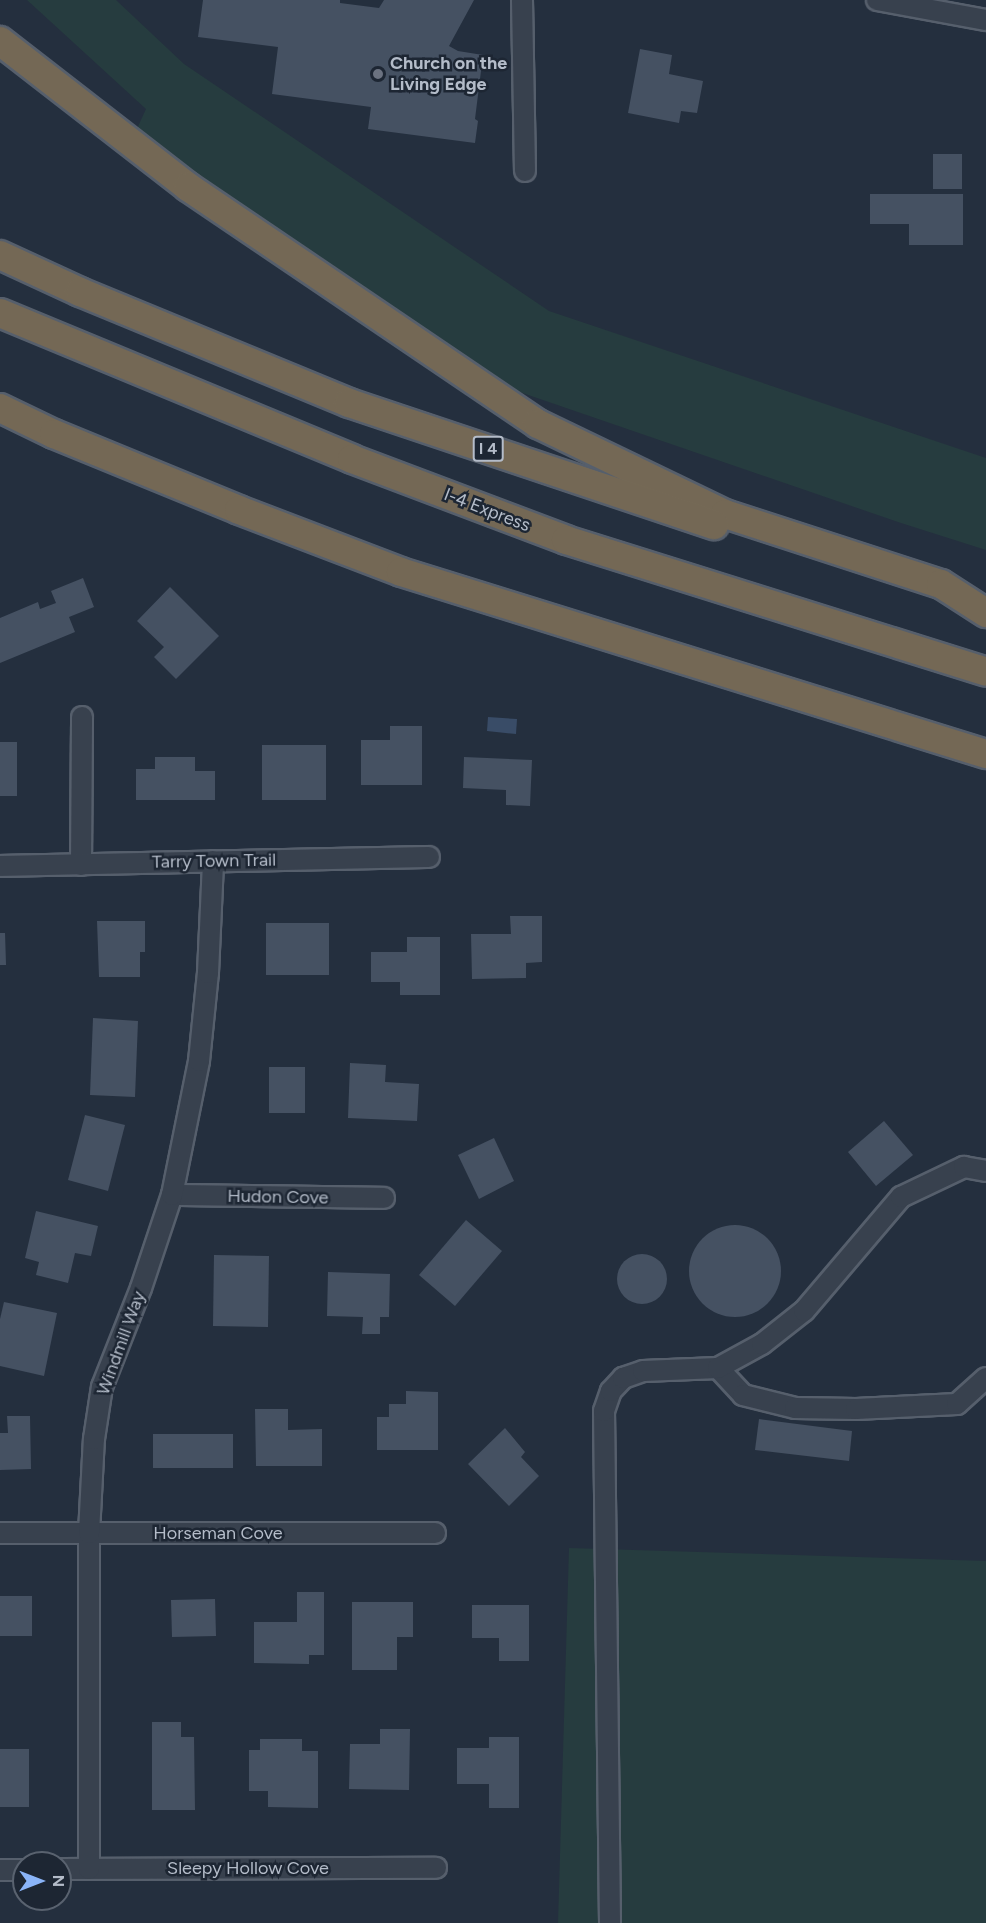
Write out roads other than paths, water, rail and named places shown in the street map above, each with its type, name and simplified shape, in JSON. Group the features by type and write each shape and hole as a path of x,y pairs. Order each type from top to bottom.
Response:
{"highway":[{"path":"0,41 188,187 538,424 725,514 941,584 986,615"},
{"name":"I 4","path":"0,255 80,292 349,403 986,615"},
{"name":"I-4 Express","path":"0,313 352,459 567,540 986,672"},
{"path":"0,408 54,434 207,497 401,572 986,754"}],"street":[{"path":"522,0 525,171"},
{"path":"877,0 986,20"},
{"path":"81,864 82,717"},
{"name":"Tarry Town Trail","path":"0,866 429,857"},
{"name":"Windmill Way","path":"89,1869 89,1533 94,1439 102,1387 141,1288 172,1195 199,1061 208,973 213,861"},
{"path":"610,1923 604,1411 611,1390 623,1378 643,1371 718,1368 762,1344 804,1311 902,1197 964,1167 986,1171"},
{"name":"Hudon Cove","path":"172,1195 384,1198"},
{"path":"718,1368 743,1395 795,1408 856,1409 957,1404 986,1378"},
{"name":"Horseman Cove","path":"0,1533 435,1533"},
{"name":"Sleepy Hollow Cove","path":"72,1869 436,1868"}],"water":[{"path":"488,717 517,719 516,734 487,731"}],"place":[{"name":"Church on the Living Edge","path":"378,74"}]}
